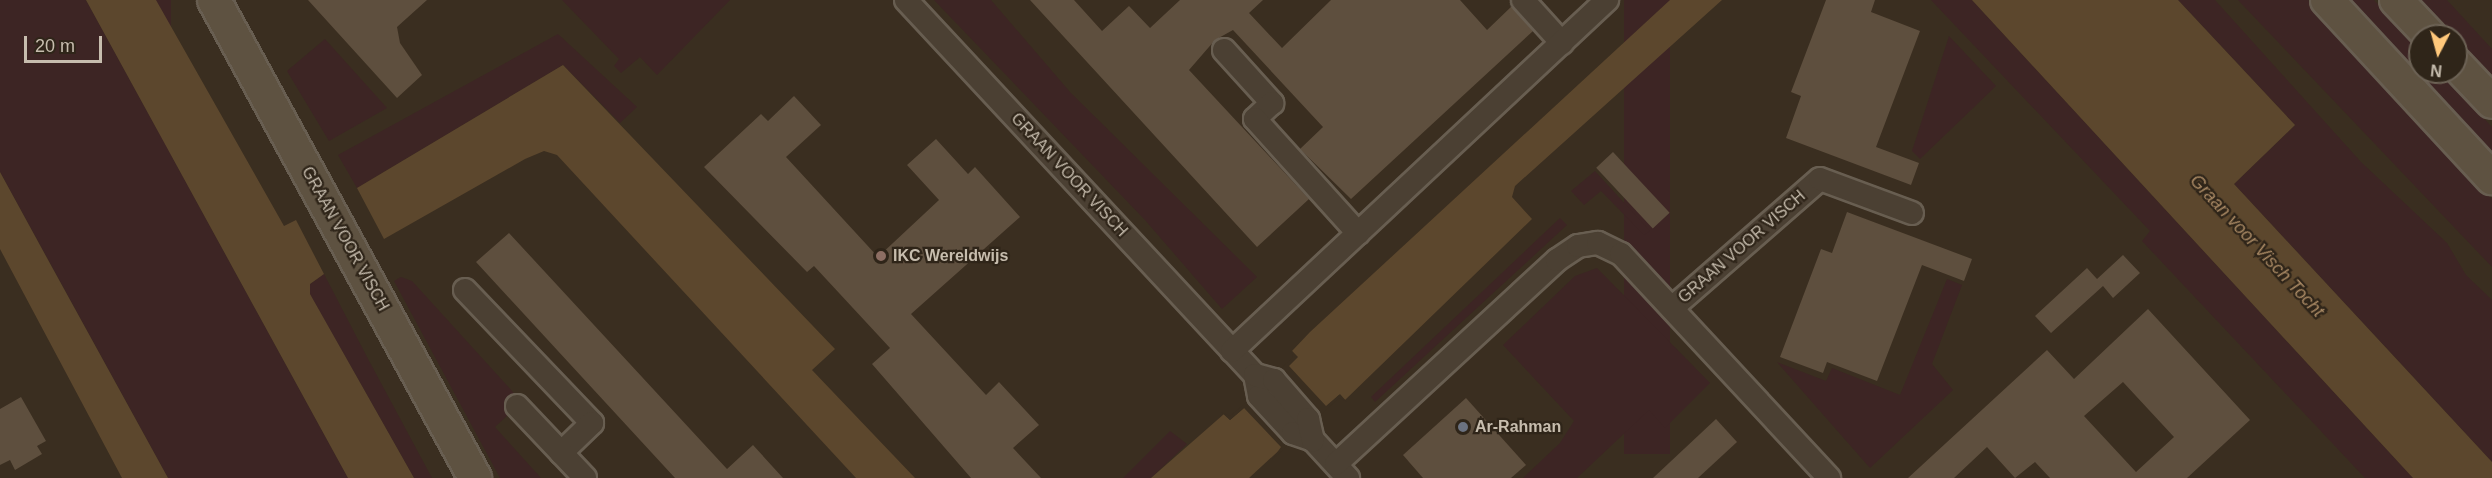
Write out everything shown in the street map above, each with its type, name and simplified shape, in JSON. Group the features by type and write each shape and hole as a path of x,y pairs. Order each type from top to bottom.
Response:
{"street":[{"name":"GRAAN VOOR VISCH","path":"214,0 475,478"},
{"name":"GRAAN VOOR VISCH","path":"906,0 1255,375 1274,380 1308,419 1313,440 1342,471 1578,246 1598,243 1621,254 1829,478"},
{"path":"1523,0 1562,43"},
{"path":"1232,351 1607,0"},
{"path":"2327,0 2492,178"},
{"path":"2396,0 2419,24"},
{"path":"1224,50 1272,103 1255,119 1358,232"},
{"path":"2468,77 2492,102"},
{"name":"GRAAN VOOR VISCH","path":"1672,308 1820,179 1912,213"},
{"path":"465,290 592,423 561,453"},
{"path":"518,406 585,478"}],"shaded area":[{"path":"0,0 86,0 348,478 168,478 0,172"},
{"path":"156,0 171,0 171,261 156,261"},
{"path":"562,0 730,0 657,75 640,57 621,73 614,66 619,59"},
{"path":"934,0 991,0 1070,92 1257,277 1222,309 1145,220"},
{"path":"1624,0 1670,0 1670,454 1624,454"},
{"path":"1931,0 1972,0 2413,478 2365,478 2142,241 2150,231"},
{"path":"2178,0 2215,0 2361,162 2447,243 2466,275 2492,300 2492,462 2234,184 2295,125"},
{"path":"2238,0 2308,0 2492,199 2492,267"},
{"path":"2339,0 2374,0 2408,37 2408,73"},
{"path":"2408,0 2447,0 2492,49 2492,92 2468,65 2468,24 2430,24"},
{"path":"558,34 637,107 620,123 563,65 357,188 338,155"},
{"path":"1949,36 1996,86 1920,159 1912,151"},
{"path":"325,39 387,108 329,141 287,71"},
{"path":"2419,84 2452,84 2492,127 2492,161"},
{"path":"1595,171 1650,231 1644,235 1601,191 1584,205 1571,191"},
{"path":"1560,218 1567,225 1375,402 1371,397"},
{"path":"1597,268 1710,383 1665,428 1649,410 1577,478 1523,478 1560,443 1574,421 1503,345 1575,276"},
{"path":"324,274 432,478 414,478 309,293 310,284"},
{"path":"401,277 412,281 522,402 495,427 541,478 500,478 394,281"},
{"path":"1947,279 1962,285 1932,364 1953,390 1870,468 1777,362 1826,381 1832,368 1900,395"},
{"path":"1170,431 1187,444 1151,478 1123,478"}],"water":[{"path":"86,0 156,0 284,226 296,220 324,274 310,284 310,294 414,478 348,478"},
{"path":"1670,0 1722,0 1515,186 1512,197 1532,219 1345,400 1339,395 1249,478 1151,478 1224,414 1230,420 1244,408 1297,357 1292,351 1310,332"},
{"name":"Graan voor Visch Tocht","path":"1972,0 2178,0 2295,125 2234,184 2492,462 2492,478 2413,478"},
{"path":"563,65 835,349 812,370 915,478 856,478 557,155 544,151 525,159 384,239 357,188"},
{"path":"0,172 168,478 122,478 0,249"}],"pier":[{"path":"1290,349 1298,357 1289,366 1326,406 1340,394 1347,402 1339,398 1272,460 1281,447 1244,408 1230,420 1221,412 1230,416 1242,406 1293,357"}],"building":[{"path":"308,0 427,0 397,27 400,43 422,75 397,98"},
{"path":"1030,0 1074,0 1102,31 1129,6 1150,28 1180,0 1263,0 1249,13 1282,48 1331,0 1460,0 1487,30 1512,6 1533,31 1351,199 1300,149 1323,127 1233,30 1215,40 1189,70 1309,199 1257,247"},
{"path":"1826,0 1875,0 1871,12 1920,31 1876,147 1919,163 1911,185 1786,138 1801,96 1791,92"},
{"path":"794,96 821,125 786,157 878,257 939,200 907,165 936,139 968,174 975,167 1020,217 911,314 986,395 999,382 1039,425 1013,448 1041,478 971,478 872,364 890,348 814,266 807,272 704,167 761,114 768,121"},
{"path":"1613,152 1670,213 1653,228 1596,168"},
{"path":"1847,212 1972,259 1964,281 1922,265 1877,381 1827,362 1823,373 1780,357 1821,249 1832,253"},
{"path":"509,233 727,469 753,445 783,478 675,478 476,262"},
{"path":"2123,255 2140,273 2113,298 2103,286 2051,333 2035,316 2087,268 2097,279"},
{"path":"2148,309 2250,420 2187,478 2050,478 2035,462 2015,478 1987,447 1954,478 1908,478 2047,350 2074,379","holes":["2123,382 2174,437 2136,472 2084,416"]},
{"path":"21,397 46,441 37,446 42,454 15,470 10,460 0,465 0,409"},
{"name":"Ar-Rahman","path":"1466,398 1526,465 1511,478 1423,478 1403,455"},
{"path":"1716,419 1737,442 1698,478 1653,478"}],"place":[{"name":"IKC Wereldwijs","path":"881,256"},
{"name":"Ar-Rahman","path":"1463,427"}]}
